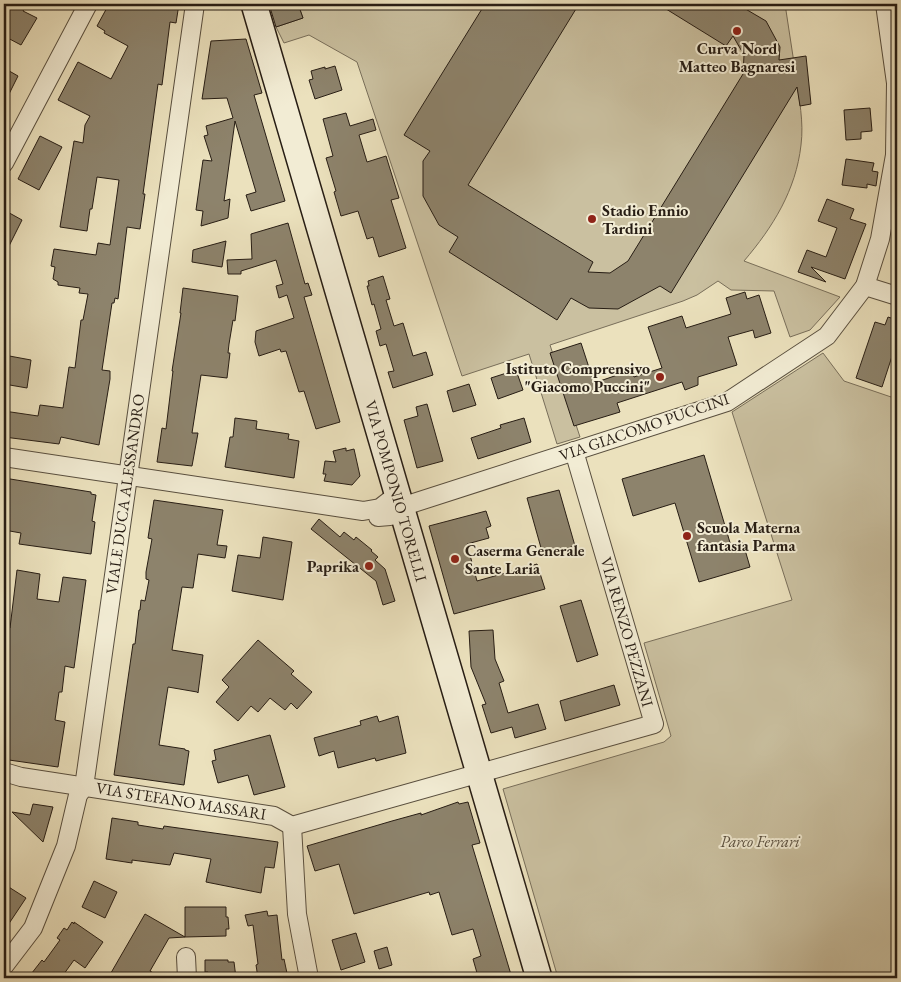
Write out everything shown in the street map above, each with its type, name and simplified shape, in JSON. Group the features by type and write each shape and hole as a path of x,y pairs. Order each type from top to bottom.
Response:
{"main road":[{"name":"VIA POMPONIO TORELLI","path":"254,4 539,978"}],"street":[{"path":"4,163 88,4"},
{"name":"VIALE DUCA ALESSANDRO","path":"4,966 33,928 66,846 78,796 84,787 195,4"},
{"name":"VIA GIACOMO PUCCINI","path":"371,514 390,516 398,496 574,450 726,402 827,336 865,286 880,239 895,155 897,83 885,4"},
{"path":"865,286 897,296"},
{"name":"VIA RENZO PEZZANI","path":"478,773 654,724 574,450"},
{"path":"4,457 371,514 401,529 407,534 412,544"},
{"name":"VIA STEFANO MASSARI","path":"4,772 21,777 274,816 292,826"},
{"path":"309,978 296,914 292,826 478,773"},
{"path":"186,957 187,978"}],"green space":[{"name":"Stadio Ennio Tardini","path":"298,4 785,4 801,110 801,145 794,177 788,193 764,235 744,261 840,297 810,330 790,337 774,291 731,290 718,281 697,295 683,301 550,345 580,437 557,444 529,354 462,376 357,62 309,35 284,43 276,27 303,18"},
{"name":"Parco Ferrari","path":"823,353 844,381 897,399 897,978 558,978 503,789 664,742 671,736 644,643 792,600 732,412"}],"building":[{"path":"10,4 27,4 23,11 37,18 21,45 4,36 4,8 7,9"},
{"path":"109,4 179,4 176,23 170,22 162,85 158,84 140,229 127,227 118,299 115,298 114,303 112,303 102,370 110,371 110,379 99,445 61,437 59,444 4,437 4,411 38,416 40,405 63,408 69,367 75,368 81,320 83,320 88,294 79,293 80,288 58,285 58,282 53,279 55,267 51,266 54,249 96,255 98,243 110,245 119,180 97,177 87,231 60,227 74,141 83,143 85,125 90,116 58,100 78,62 111,79 128,46 104,33 105,31 97,26"},
{"path":"269,4 298,4 303,18 276,27"},
{"path":"485,4 579,4 468,185 593,262 588,272 610,273 628,261 743,74 744,55 733,36 726,46 658,4 737,4 766,21 780,47 779,60 806,56 811,104 800,106 797,87 671,293 660,286 618,309 589,308 571,298 557,320 449,252 458,237 439,225 423,196 423,161 430,151 404,135"},
{"path":"246,39 262,93 254,95 285,201 251,211 246,195 256,192 235,121 224,201 230,199 228,218 201,226 203,211 196,210 203,160 212,161 204,136 208,135 206,126 233,118 227,98 202,99 211,41"},
{"path":"335,66 342,90 315,99 309,80 313,79 311,71"},
{"path":"4,68 18,76 4,104"},
{"path":"870,108 872,131 861,132 861,139 846,140 844,110"},
{"path":"346,113 350,126 373,119 376,130 359,135 367,162 386,156 399,198 391,200 406,248 379,257 373,237 367,239 358,211 341,216 326,158 333,156 323,119"},
{"path":"40,136 62,147 39,190 18,179"},
{"path":"846,159 874,163 872,171 878,172 876,186 867,184 867,188 842,185"},
{"path":"827,199 854,209 850,219 866,224 845,279 811,267 826,282 798,272 807,250 826,257 837,228 818,221"},
{"path":"4,210 22,220 4,256"},
{"path":"288,223 305,284 308,283 312,295 304,297 340,422 316,429 304,391 299,392 286,351 281,352 280,349 259,356 255,342 256,331 294,318 287,295 279,298 276,286 283,284 276,260 241,271 241,274 228,274 227,260 252,259 251,234"},
{"path":"226,241 222,267 192,262 193,250"},
{"path":"383,276 390,299 386,300 394,326 403,323 413,356 426,352 433,375 393,388 388,372 394,371 386,344 380,346 376,331 381,329 367,286 369,286 368,281"},
{"path":"183,288 238,296 235,321 233,320 229,344 228,353 230,353 227,378 201,375 192,433 198,433 192,466 157,462 162,428 166,429"},
{"name":"Istituto Comprensivo \"Giacomo Puccini\"","path":"745,292 747,299 759,295 771,333 755,338 753,330 728,337 737,365 698,377 698,385 685,390 682,382 617,403 620,412 574,426 550,353 581,343 594,383 632,370 634,377 662,368 648,327 682,316 686,328 731,314 726,298"},
{"path":"888,317 897,320 897,341 882,387 856,378 875,322 885,325"},
{"path":"4,355 31,360 27,388 4,384"},
{"path":"516,370 523,390 498,399 491,378"},
{"path":"469,384 476,405 453,412 447,391"},
{"path":"427,404 443,461 417,468 404,420 418,416 416,407"},
{"path":"235,418 257,421 256,429 289,434 288,439 299,441 294,478 225,467 230,437 233,437"},
{"path":"524,418 531,442 478,459 471,438 501,428 500,425"},
{"path":"346,448 346,451 354,449 360,476 352,485 324,481 326,474 323,474 325,461 336,462 333,451"},
{"path":"704,455 731,546 743,543 750,567 699,582 675,503 633,516 622,479"},
{"path":"4,478 91,492 91,494 96,495 92,521 95,522 91,554 19,544 21,533 4,530"},
{"path":"559,490 575,546 543,555 527,498"},
{"path":"154,500 223,510 217,545 227,546 225,558 198,554 193,588 182,587 172,650 203,655 198,693 168,687 159,745 189,751 184,785 114,775 139,610 141,600 145,601 149,580 146,579 146,572 152,539 148,538"},
{"name":"Caserma Generale Sante Laria","path":"486,511 491,526 486,528 489,538 467,544 477,581 537,564 545,589 454,614 429,526"},
{"name":"Paprika","path":"319,519 340,537 344,532 354,540 356,537 372,550 378,557 375,560 385,569 395,601 383,605 376,581 311,529"},
{"path":"263,537 292,542 283,600 232,591 238,555 260,558"},
{"path":"17,570 40,574 37,599 59,602 63,577 86,580 74,668 65,666 62,692 59,692 55,720 65,722 58,767 9,760 4,755 4,627 10,628"},
{"path":"581,600 598,655 577,662 560,606"},
{"path":"493,630 495,659 504,681 499,683 508,713 538,704 546,729 515,738 512,727 491,733 482,705 486,704 471,667 469,631"},
{"path":"258,640 294,671 291,674 312,692 297,709 291,703 285,710 270,698 258,712 251,706 238,721 216,702 229,687 222,680"},
{"path":"614,685 620,705 565,721 560,701"},
{"path":"377,716 379,722 398,716 406,753 376,761 375,758 338,768 334,751 319,756 314,738 361,725 360,721"},
{"path":"270,735 285,787 254,795 248,775 218,783 212,761 216,760 214,750"},
{"path":"458,802 459,804 468,802 480,843 472,845 512,978 481,978 479,973 477,973 473,959 481,956 473,929 452,935 439,892 430,895 429,892 354,914 339,864 315,871 307,846 421,813 421,815"},
{"path":"33,804 53,807 43,842 12,812 30,815"},
{"path":"112,818 138,822 138,825 163,829 164,826 278,842 274,868 265,867 261,893 206,882 211,859 174,853 170,865 132,860 132,863 106,859"},
{"path":"94,881 117,892 105,918 82,907"},
{"path":"4,884 26,898 4,931"},
{"path":"185,907 226,907 229,929 226,929 226,936 185,937"},
{"path":"267,911 268,916 277,915 282,960 284,959 288,978 258,978 253,925 248,926 245,915"},
{"path":"145,914 185,937 169,938 150,971 162,978 108,978"},
{"path":"72,922 103,942 85,968 74,960 61,978 28,978 42,960 44,962 60,940 57,938 64,928 67,930"},
{"path":"356,933 365,962 341,970 332,940"},
{"path":"387,947 392,965 379,969 374,951"},
{"path":"205,960 228,960 228,962 234,962 236,978 208,978 208,972 205,972"}],"place":[{"name":"Curva Nord Matteo Bagnaresi","path":"737,31"},
{"name":"Stadio Ennio Tardini","path":"592,219"},
{"name":"Istituto Comprensivo \"Giacomo Puccini\"","path":"660,377"},
{"name":"Scuola Materna fantasia Parma","path":"687,536"},
{"name":"Caserma Generale Sante Laria","path":"455,559"},
{"name":"Paprika","path":"369,566"}]}
